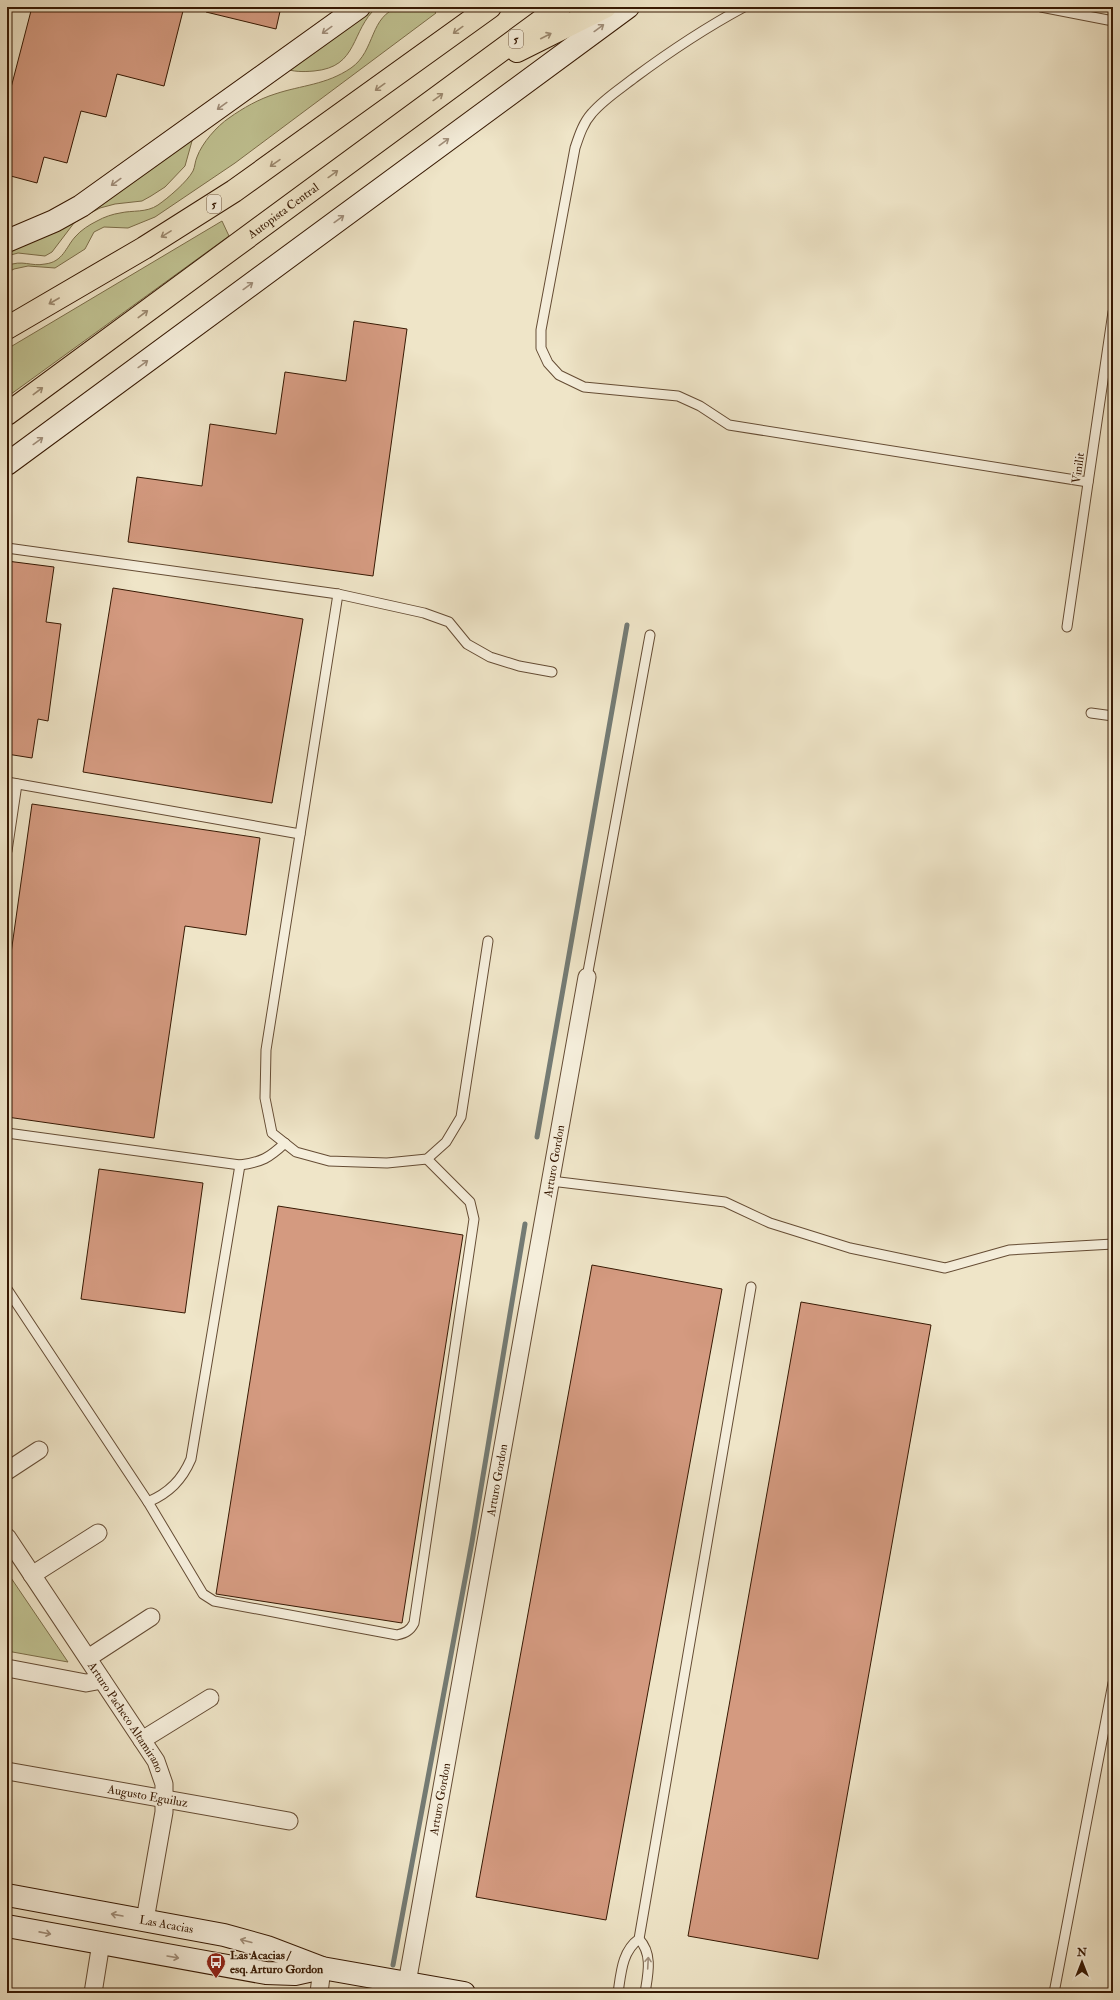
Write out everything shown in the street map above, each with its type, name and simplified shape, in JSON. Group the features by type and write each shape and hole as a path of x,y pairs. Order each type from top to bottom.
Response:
{"highway":[{"name":"5","path":"7,328 144,248 234,191 490,7"},
{"name":"Autopista Central","path":"7,414 560,7"},
{"path":"473,71 605,7"}],"street":[{"path":"7,241 54,221 81,206 359,7"},
{"path":"7,464 628,7"},
{"name":"Arturo Gordon","path":"406,1988 587,977"},
{"path":"7,1471 39,1450"},
{"path":"32,1575 98,1533"},
{"name":"Arturo Pacheco Altamirano","path":"7,1537 160,1769 164,1784 165,1800 145,1920"},
{"path":"88,1658 151,1617"},
{"path":"7,1668 86,1683 102,1680"},
{"path":"142,1740 210,1698"},
{"name":"Augusto Eguiluz","path":"7,1771 288,1821"},
{"name":"Las Acacias","path":"7,1895 224,1935 267,1946 322,1968 406,1988 464,1993"},
{"name":"Las Acacias","path":"7,1926 217,1965 283,1974 322,1968"},
{"path":"217,1965 222,1960 226,1949 224,1935"},
{"path":"93,1993 101,1944"},
{"path":"319,1993 322,1968"}],"lane":[{"path":"744,7 712,24 605,100 591,114 582,129 574,148 541,330 541,348 548,363 559,375 584,387 678,396 700,406 729,425 1088,482"},
{"path":"1041,7 1113,21"},
{"name":"Vinilit","path":"1067,627 1113,312"},
{"path":"7,548 338,594 424,613 449,622 467,644 490,657 519,666 552,672"},
{"path":"338,594 266,1050 265,1098 272,1133 296,1152 329,1161 387,1163 427,1159 446,1142 461,1117 488,941"},
{"path":"587,977 650,635"},
{"path":"1091,713 1113,716"},
{"path":"7,782 300,834"},
{"path":"7,851 17,784"},
{"path":"7,1133 240,1165 260,1162 272,1155 285,1143"},
{"path":"7,1289 148,1502 203,1594 214,1601 397,1635 403,1634 414,1624 474,1219 470,1202 427,1159"},
{"path":"148,1502 167,1493 175,1486 182,1477 191,1458 240,1165"},
{"path":"551,1181 726,1202 770,1223 850,1248 945,1268 1009,1250 1113,1244"},
{"path":"618,1993 626,1954 630,1947 639,1939 751,1287"},
{"path":"1054,1993 1113,1683"},
{"path":"639,1939 647,1949 648,1956 645,1993"}],"green space":[{"path":"368,7 377,7 368,16 347,55 339,63 329,68 306,72 283,68"},
{"path":"400,7 431,7 436,13 235,163 155,217 128,228 104,227 94,232 85,249 55,268 28,266 14,269 7,273 7,266 12,264 22,263 40,265 51,263 63,254 80,232 103,218 117,213 149,209 158,205 177,190 190,175 193,171 196,159 202,146 210,135 224,121 245,107 263,98 342,74 359,61 365,52 377,25 383,18 390,11"},
{"path":"196,134 192,141 185,166 165,187 142,201 115,204 100,208 85,216 74,223 52,252 45,256 18,253 7,256 7,250"},
{"path":"222,221 229,236 7,397 7,349"},
{"path":"7,1572 68,1662 7,1651"}],"building":[{"path":"32,7 184,7 164,86 117,74 106,117 81,111 67,163 44,157 37,183 7,175 7,103"},
{"path":"206,7 281,7 276,29 206,12"},
{"path":"354,321 407,329 373,576 128,542 137,477 202,486 210,424 276,434 285,372 346,381"},
{"path":"7,561 54,567 46,622 61,624 48,721 38,719 32,758 7,754"},
{"path":"113,588 303,619 272,803 83,772"},
{"path":"32,804 260,838 246,935 185,926 154,1138 7,1117 7,982"},
{"path":"99,1169 203,1183 185,1313 81,1299"},
{"path":"278,1206 463,1235 402,1623 216,1594"},
{"path":"592,1265 722,1289 606,1920 476,1897"},
{"path":"801,1302 931,1325 818,1959 688,1936"}],"waterway":[{"path":"537,1137 627,625"},
{"path":"393,1965 472,1542 525,1224"}],"place":[{"name":"Las Acacias / esq. Arturo Gordon","path":"216,1979"}]}
